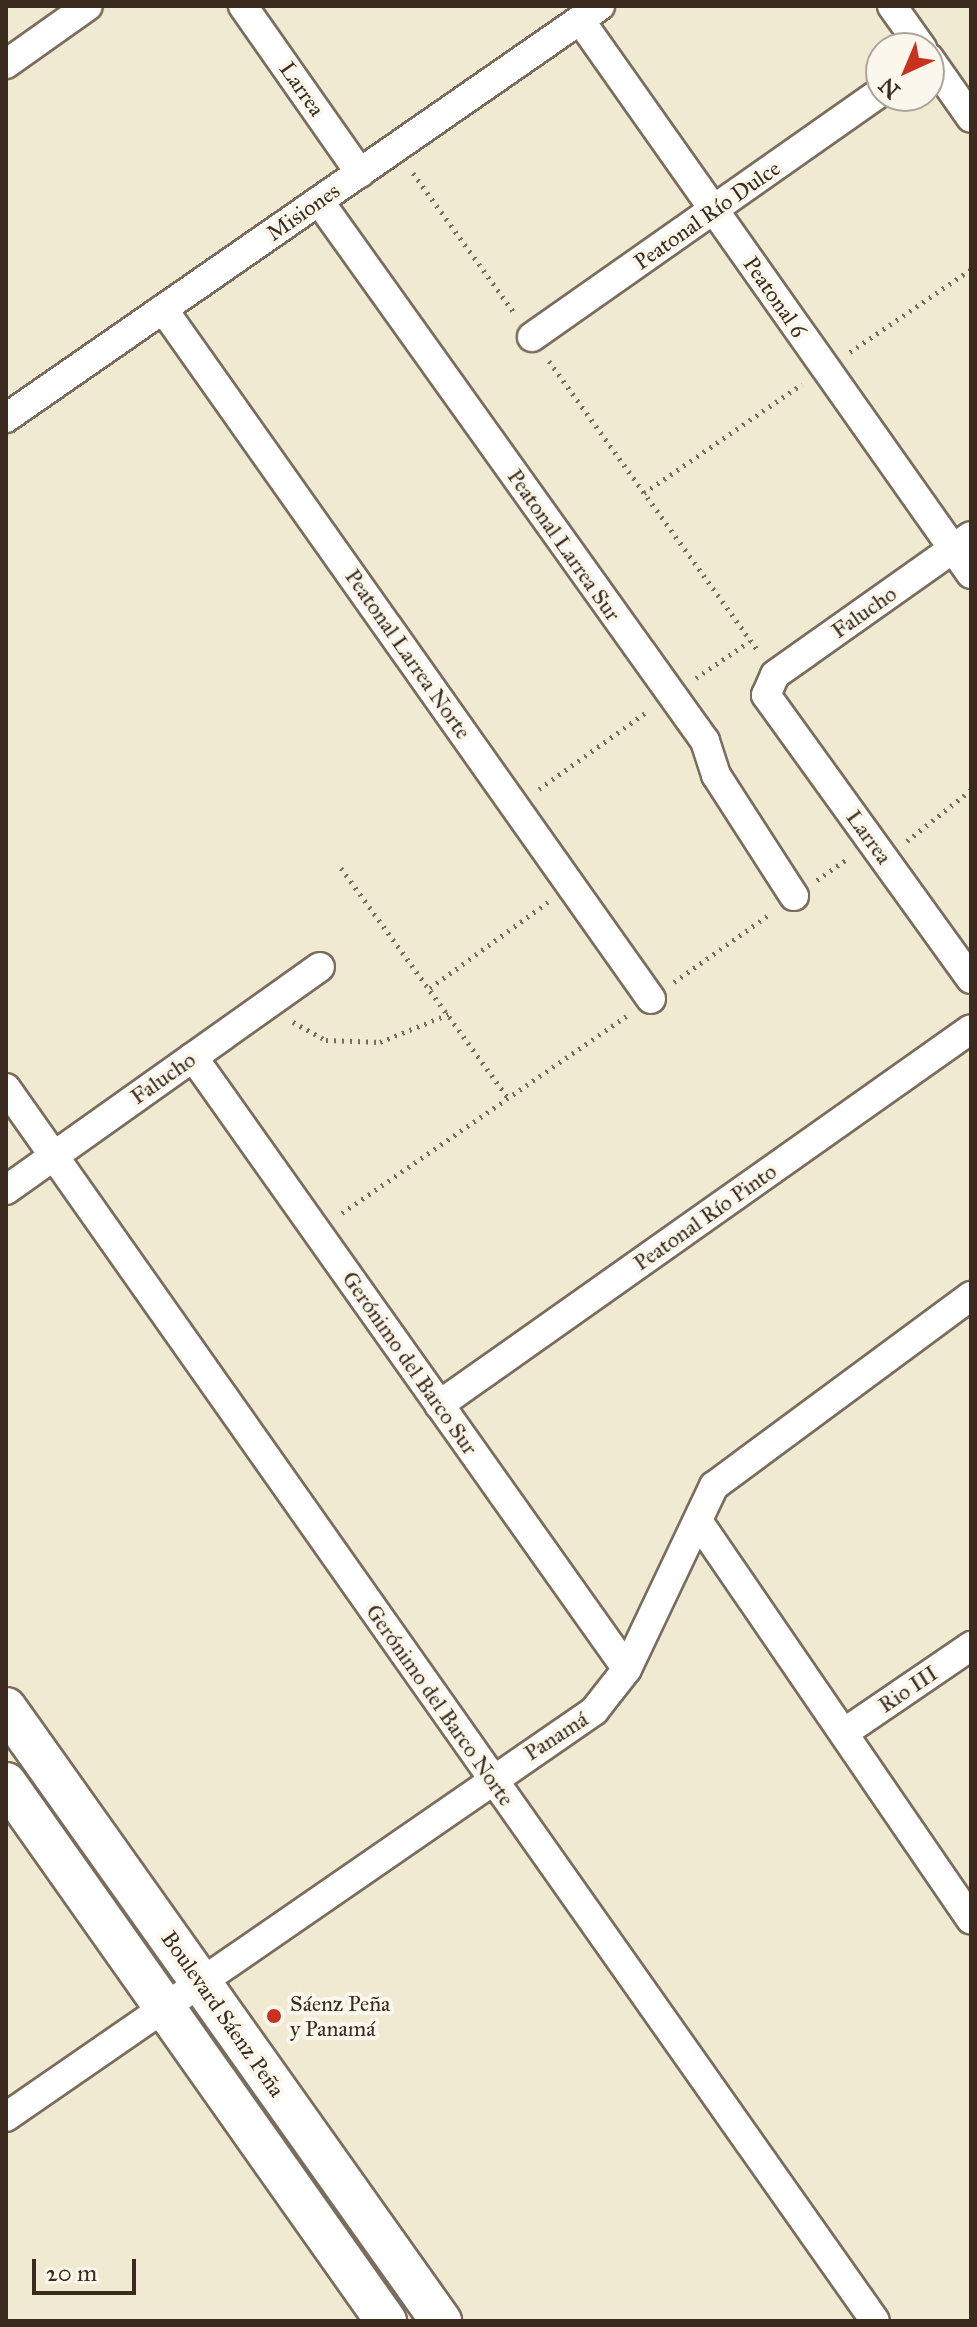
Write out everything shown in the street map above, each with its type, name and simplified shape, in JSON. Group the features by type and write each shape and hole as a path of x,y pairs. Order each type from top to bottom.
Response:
{"main road":[{"name":"Boulevard Sáenz Peña","path":"6,1708 441,2321"},
{"name":"Boulevard Sáenz Peña","path":"6,1783 386,2321"}],"street":[{"path":"6,64 88,6"},
{"name":"Larrea","path":"243,6 360,173"},
{"path":"892,6 911,32"},
{"name":"Misiones","path":"6,418 590,13"},
{"name":"Peatonal 6","path":"590,13 714,210 962,542 971,574"},
{"path":"945,81 971,118"},
{"name":"Peatonal Río Dulce","path":"532,337 865,103"},
{"name":"Peatonal Larrea Sur","path":"319,201 671,695 794,896"},
{"name":"Peatonal Larrea Norte","path":"163,309 651,999"},
{"name":"Falucho","path":"771,685 962,542"},
{"name":"Larrea","path":"771,685 878,850 971,979"},
{"name":"Falucho","path":"6,1190 320,967"},
{"name":"Peatonal Río Pinto","path":"439,1405 971,1029"},
{"name":"Gerónimo del Barco Sur","path":"193,1057 627,1669"},
{"name":"Gerónimo del Barco Norte","path":"6,1088 875,2321"},
{"name":"Panamá","path":"6,2117 492,1778 594,1711 627,1669 698,1521 731,1468 971,1296"},
{"path":"698,1521 971,1919"},
{"name":"Rio III","path":"845,1732 971,1646"}],"path":[{"path":"396,148 750,641 771,685"},
{"path":"516,806 750,641"},
{"path":"317,1231 794,896 878,850 971,790"},
{"path":"341,868 508,1098"},
{"path":"430,988 571,884"},
{"path":"264,1007 326,1040 380,1042 449,1014"}],"place":[{"name":"Sáenz Peña y Panamá","path":"274,2016"}]}
